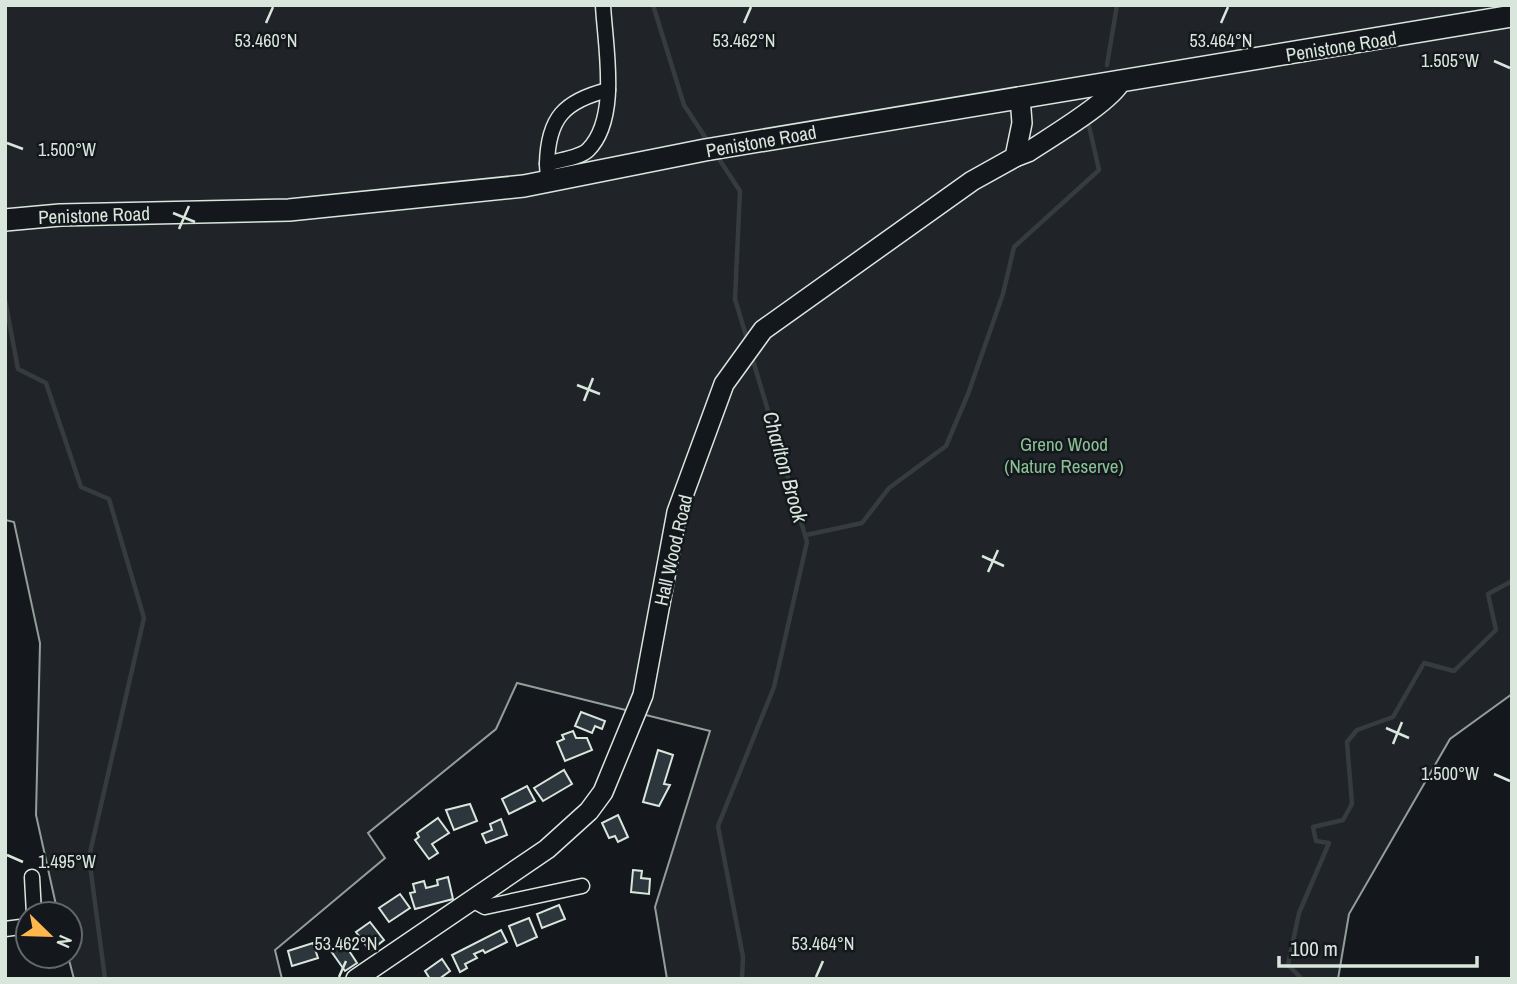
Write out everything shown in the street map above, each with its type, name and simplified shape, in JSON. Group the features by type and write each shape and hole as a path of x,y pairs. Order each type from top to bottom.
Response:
{"highway":[{"name":"Penistone Road","path":"5,220 60,215 289,210 524,186 547,172 1512,16"}],"main road":[{"name":"Hall Wood Road","path":"356,979 565,835 603,792 643,695 677,512 724,384 763,330 972,181 1028,152 1104,99 1121,81"},
{"path":"1015,157 1022,123 1020,97"}],"lane":[{"path":"603,5 608,90 602,130 587,152 547,172 548,136 561,115 580,97 608,90"},
{"path":"32,877 33,900"},
{"path":"472,900 485,907 582,886"}],"green space":[{"name":"Greno Wood (Nature Reserve)","path":"5,5 1512,5 1512,694 1450,739 1349,914 1338,979 667,979 655,907 710,731 517,683 496,729 368,833 385,858 275,950 282,979 74,979 72,970 84,970 84,900 55,900 36,815 40,643 14,522 5,520"}],"building":[{"path":"581,712 605,721 602,729 595,726 592,733 575,726"},
{"path":"573,731 576,738 587,738 592,750 565,761 557,742 564,739 562,735"},
{"path":"658,750 673,755 664,784 670,785 659,806 643,802"},
{"path":"564,770 572,784 543,801 534,788"},
{"path":"527,786 535,801 509,814 502,799"},
{"path":"470,804 477,821 454,830 446,810"},
{"path":"618,815 628,837 618,842 615,836 609,838 602,823"},
{"path":"438,818 449,833 432,844 438,853 429,859 415,840 419,837 417,833"},
{"path":"501,819 507,835 486,843 482,834 492,830 490,824"},
{"path":"633,870 642,871 641,878 650,879 649,894 631,892"},
{"path":"448,877 453,899 415,909 410,893 415,892 413,884 424,881 426,888 438,885 437,880"},
{"path":"400,894 410,908 389,922 379,908"},
{"path":"559,905 565,919 542,928 537,914"},
{"path":"529,918 537,937 517,946 509,926"},
{"path":"370,922 384,940 370,951 356,932"},
{"path":"501,930 507,942 485,953 483,950 474,954 477,958 465,964 467,968 460,972 452,955"},
{"path":"313,943 318,958 292,966 288,951"},
{"path":"344,943 357,963 345,971 331,951"},
{"path":"442,959 450,971 439,979 430,979 425,971"}],"waterway":[{"name":"Charlton Brook","path":"653,5 684,105 709,143"},
{"path":"1107,65 1117,5"},
{"path":"806,535 862,523 889,488 946,446 968,394 1003,294 1014,247 1099,170 1089,126"},
{"name":"Charlton Brook","path":"717,156 740,191 735,299 748,342"},
{"path":"5,300 18,369 46,383 81,487 109,499 144,618 89,857 105,979"},
{"name":"Charlton Brook","path":"742,979 743,957 718,826 774,687 807,542 752,357"},
{"path":"1302,979 1288,965 1299,913 1329,843 1316,841 1313,827 1343,820 1352,804 1347,742 1357,730 1393,717 1424,663 1454,671 1496,630 1488,594 1512,581"}]}
